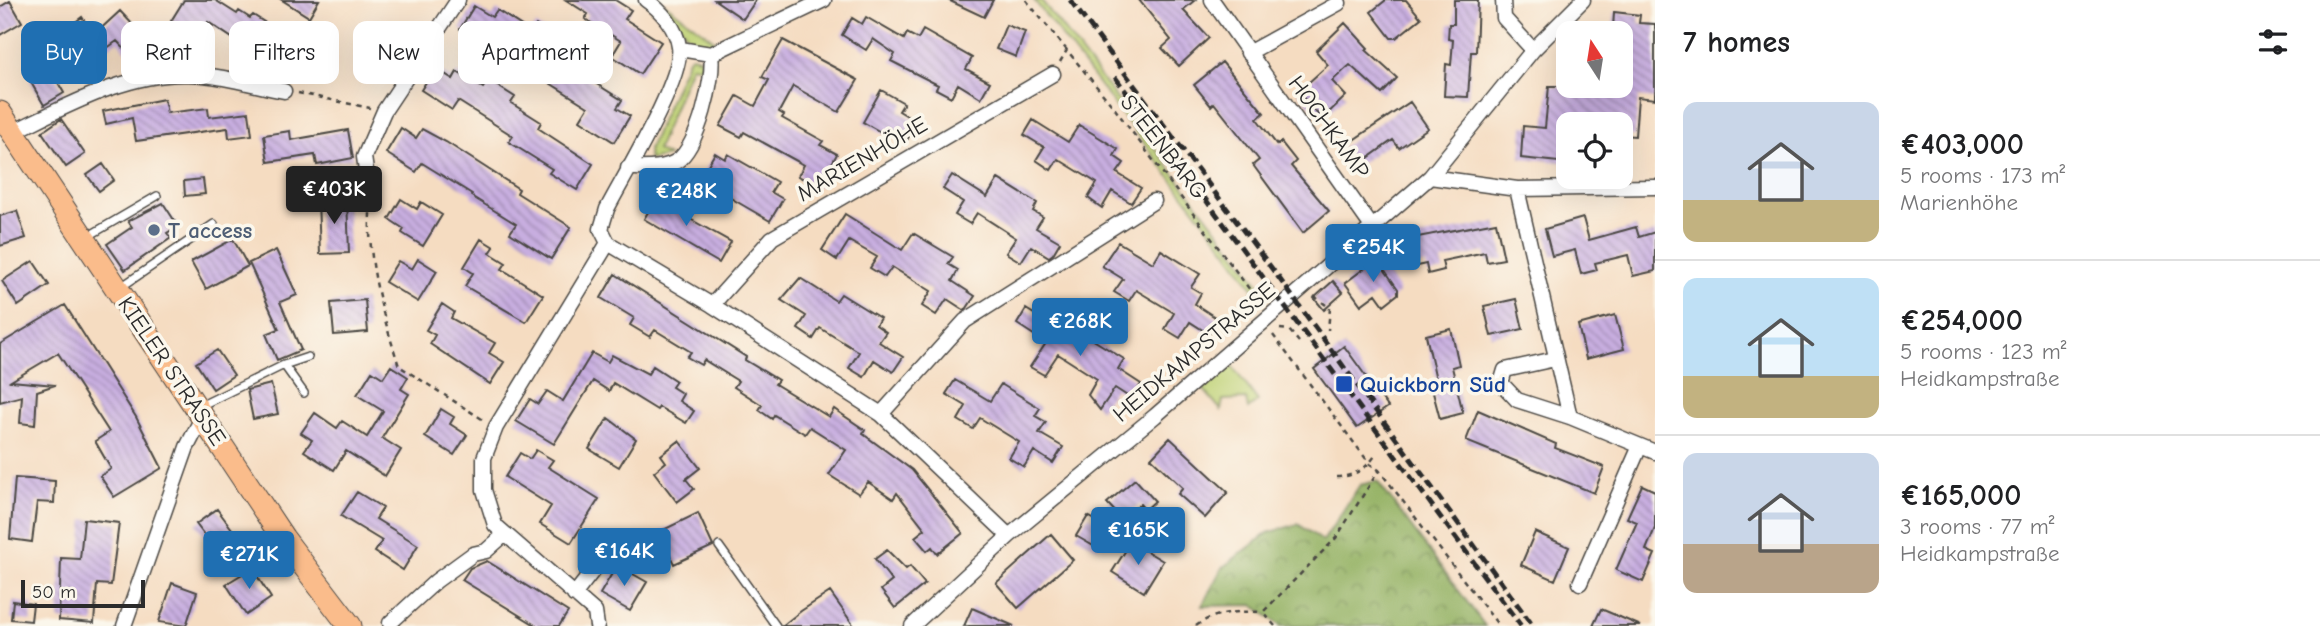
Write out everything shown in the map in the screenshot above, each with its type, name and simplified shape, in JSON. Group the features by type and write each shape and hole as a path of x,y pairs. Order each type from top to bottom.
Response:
{"main road":[{"name":"KIELER STRASSE","path":"0,113 283,538 349,626"}],"street":[{"path":"370,199 364,157 384,111 458,0"},
{"path":"646,0 671,25 680,49 670,88 607,209 601,229 608,243 712,305 881,414 1009,536"},
{"path":"680,49 712,54 824,0"},
{"name":"HOCHKAMP","path":"1212,0 1372,227"},
{"path":"1503,0 1504,18 1533,50"},
{"name":"HEIDKAMPSTRASSE","path":"912,626 1009,536 1265,325 1430,177 1533,50 1583,0"},
{"path":"1248,53 1339,3"},
{"path":"628,168 658,168 678,161 691,142 712,83 712,54"},
{"path":"13,132 75,102 142,79 189,74 284,92"},
{"name":"MARIENHÖHE","path":"712,305 772,238 1053,74"},
{"path":"1430,177 1517,190 1655,187"},
{"path":"1517,190 1570,417"},
{"path":"881,414 965,321 1154,201"},
{"path":"597,626 595,612 504,536 495,525 484,490 484,458 496,427 608,243"},
{"path":"1555,359 1505,370 1501,383 1517,400 1570,417 1655,452"},
{"path":"124,626 200,412"},
{"path":"1580,583 1640,446"},
{"path":"390,623 436,580 474,554 486,551 504,536"},
{"path":"574,595 615,541"}],"lane":[{"path":"84,239 157,195"},
{"path":"118,290 214,224"},
{"path":"200,412 284,365 308,357"},
{"path":"284,365 304,393"},
{"path":"719,546 776,626"}],"path":[{"name":"STEENBARG","path":"1026,0 1195,213 1242,277 1250,290 1248,299 1265,325 1370,464 1379,470 1499,626"},
{"path":"284,92 384,111"},
{"path":"370,199 369,241 380,304 399,366 496,427"},
{"path":"1309,295 1330,307 1328,330"},
{"path":"1265,325 1289,330 1298,342"},
{"path":"1336,477 1349,477 1370,464 1376,454"},
{"path":"1263,612 1336,538 1379,470"},
{"path":"1196,626 1205,620 1238,611 1263,612 1275,626"}],"green space":[{"path":"1034,0 1041,0 1268,296 1260,304 1251,297 1254,289 1226,250"},
{"path":"665,4 717,44 708,46 693,40"},
{"path":"692,56 702,59 705,68 691,66 657,150 668,156 649,160 648,151 688,59"},
{"path":"1232,366 1258,401 1248,409 1246,399 1223,400 1221,410 1203,389"},
{"path":"1377,481 1485,626 1281,626 1253,605 1202,606 1222,568 1268,533 1298,524 1323,541 1360,485"}],"building":[{"path":"184,0 215,0 237,14 239,11 250,18 253,15 263,21 229,21 229,36 215,27 215,21 171,21"},
{"path":"282,0 319,0 309,17"},
{"path":"566,0 615,0 631,10 625,19 661,42 640,74 613,57 621,41 613,36 613,21 588,21 585,19 588,14"},
{"path":"715,0 756,0 743,19"},
{"path":"948,0 993,0 984,17"},
{"path":"1139,0 1195,0 1183,10 1209,38 1179,66 1162,48 1171,40"},
{"path":"1386,0 1406,0 1421,18 1396,38 1391,38 1371,12"},
{"path":"1454,0 1478,0 1476,52 1471,52 1468,97 1444,96 1446,64 1451,65 1453,40 1448,39 1449,24 1454,24"},
{"path":"10,1 21,21 0,35 0,7"},
{"path":"474,6 492,17 497,10 514,21 465,21"},
{"path":"120,11 129,21 121,21 121,45 117,41 107,48 107,23"},
{"path":"1614,12 1640,15 1639,23 1655,24 1655,99 1638,97 1635,136 1633,112 1556,112 1556,162 1521,158 1523,126 1545,128 1549,86 1556,86 1556,98 1633,98 1633,21 1613,21"},
{"path":"866,17 904,39 907,33 918,39 923,30 972,58 966,69 990,82 981,98 958,84 951,97 936,89 938,85 891,61 895,54 873,39 866,50 842,35 852,18 862,24"},
{"path":"1345,23 1368,48 1366,50 1397,78 1382,94 1350,65 1332,81 1346,96 1322,119 1298,92 1328,65 1316,51"},
{"path":"1006,25 1025,32 1016,57 996,49"},
{"path":"783,40 858,80 839,112 793,86 779,112 784,115 782,118 823,141 820,145 837,154 819,187 798,176 804,165 744,132 741,137 720,126 737,96 755,106 769,80 762,77"},
{"path":"1222,62 1264,113 1257,119 1277,145 1281,142 1296,161 1291,166 1329,211 1303,233 1253,165 1259,160 1214,103 1211,106 1194,85"},
{"path":"457,72 458,84 476,84 483,88 486,84 494,84 515,97 511,103 541,122 538,128 593,164 577,190 549,173 552,169 509,142 513,136 458,101 452,110 421,90 425,84 444,84 444,74 453,79"},
{"path":"32,84 59,84 64,93 44,105"},
{"path":"551,84 597,84 622,100 617,108 630,116 614,142 580,120 588,107"},
{"path":"881,90 904,103 899,111 917,122 907,140 889,129 886,135 863,122"},
{"path":"164,99 167,113 208,108 209,117 249,112 252,135 229,138 228,128 136,141 132,118 106,124 103,111"},
{"path":"1410,102 1428,128 1399,148 1393,140 1354,168 1340,149"},
{"path":"61,119 85,154 66,167 42,132"},
{"path":"1033,120 1068,142 1079,125 1118,149 1114,156 1124,163 1117,173 1141,188 1131,203 1112,191 1102,208 1088,198 1097,183 1058,159 1051,170 1036,160 1044,147 1024,135"},
{"path":"401,128 416,138 422,129 446,142 519,189 517,193 571,227 551,259 510,233 516,224 471,196 472,194 422,163 416,172 386,153"},
{"path":"348,130 353,158 317,165 315,155 268,162 264,135 290,131 291,140"},
{"path":"715,153 725,159 728,154 777,182 771,192 783,199 770,221 710,186 712,183 701,177"},
{"path":"103,164 114,180 99,191 87,175"},
{"path":"952,175 987,197 998,179 1037,203 1033,211 1043,217 1036,228 1060,242 1053,254 1049,257 1031,246 1021,262 1006,253 1016,238 977,213 970,224 955,215 963,202 943,189"},
{"path":"203,179 205,194 185,196 184,181"},
{"path":"659,193 685,208 681,214 731,242 719,263 644,219"},
{"path":"347,198 349,253 320,254 318,199"},
{"path":"401,199 417,209 421,202 442,215 423,246 402,233 404,229 389,219"},
{"path":"163,203 178,226 167,233 171,238 125,270 107,244 132,227 128,221"},
{"path":"17,211 26,238 0,246 0,216"},
{"path":"845,214 902,250 913,233 953,257 948,264 958,270 952,281 975,296 967,308 964,310 947,299 936,315 922,306 931,291 892,267 885,277 870,268 877,257 849,241 837,260 822,250"},
{"path":"1583,218 1589,240 1636,227 1639,237 1655,232 1655,271 1633,276 1628,255 1595,263 1597,270 1581,274 1575,250 1552,256 1545,229"},
{"path":"1496,222 1504,259 1487,262 1485,252 1442,261 1444,270 1428,274 1426,264 1403,269 1397,241"},
{"path":"233,239 248,266 206,289 191,262"},
{"path":"481,239 494,247 490,253 506,263 502,269 543,295 526,322 465,286 473,273 464,267"},
{"path":"1118,242 1153,263 1161,250 1200,274 1191,287 1201,293 1195,304 1218,319 1209,334 1190,322 1180,338 1165,329 1174,313 1136,290 1129,301 1114,292 1123,279 1102,266"},
{"path":"276,250 297,295 280,302 301,350 277,360 266,334 279,329 249,263"},
{"path":"418,259 437,271 418,302 385,282 398,261 412,269"},
{"path":"1377,259 1398,289 1398,294 1384,305 1376,294 1361,305 1345,283"},
{"path":"33,261 49,285 18,306 2,281"},
{"path":"615,274 746,357 745,360 778,380 775,384 829,417 834,409 865,430 863,434 912,470 963,533 937,554 932,547 927,551 915,537 925,529 897,493 893,499 868,482 859,494 829,475 846,450 810,427 805,434 774,415 772,419 759,410 762,405 734,387 738,381 704,360 701,365 687,357 691,352 655,330 650,337 630,325 634,318 601,298"},
{"path":"800,278 836,301 841,294 880,318 876,325 886,332 879,342 903,357 893,372 874,360 864,377 849,368 859,352 820,328 813,339 798,329 806,316 781,300"},
{"path":"1333,281 1343,293 1324,310 1314,298"},
{"path":"1516,299 1523,329 1491,336 1484,306"},
{"path":"365,300 368,332 334,335 331,303"},
{"path":"442,304 454,312 451,318 495,343 489,353 504,362 490,384 430,344 435,335 426,330"},
{"path":"65,305 136,417 162,468 114,497 100,476 111,469 95,441 109,432 58,353 11,381 55,385 37,391 35,425 20,423 22,396 0,402 0,344"},
{"path":"1026,309 1069,336 1074,328 1124,359 1118,369 1141,384 1132,399 1115,388 1100,410 1088,395 1097,379 1058,354 1044,375 1030,367 1046,343 1017,324"},
{"path":"1615,315 1624,349 1586,359 1578,325"},
{"path":"1451,329 1459,365 1452,367 1463,413 1440,419 1431,385 1437,384 1426,335"},
{"path":"1344,346 1388,407 1357,428 1314,369"},
{"path":"217,350 234,375 213,389 196,363"},
{"path":"592,353 608,362 612,355 648,374 653,366 676,381 672,387 683,394 679,401 694,411 686,423 659,407 657,410 613,383 609,391 593,381 554,444 516,421 530,399 538,404 547,391 563,401"},
{"path":"391,366 408,377 401,389 409,394 382,438 401,450 385,476 346,451 334,470 304,451 312,440 301,433 315,413 337,428 342,421 367,437 383,411 357,395 372,371 383,378"},
{"path":"955,380 990,401 1001,384 1040,408 1035,416 1046,422 1039,433 1063,447 1053,463 1034,451 1024,467 1009,458 1019,442 980,418 973,429 958,420 966,406 946,394"},
{"path":"271,384 278,414 253,419 247,390"},
{"path":"441,409 454,417 450,424 467,435 454,455 425,437"},
{"path":"1478,410 1556,444 1555,448 1604,467 1594,493 1466,441"},
{"path":"608,418 636,439 619,467 589,449"},
{"path":"1170,438 1228,492 1205,518 1178,494 1183,488 1151,458"},
{"path":"679,441 700,468 686,479 694,489 677,502 654,472 666,462 661,455"},
{"path":"536,450 553,460 548,467 599,499 571,543 540,524 551,506 505,477 520,453 530,459"},
{"path":"15,478 55,481 54,503 37,502 32,542 10,539"},
{"path":"1135,479 1155,501 1145,510 1140,504 1122,519 1107,503"},
{"path":"1642,485 1655,491 1655,528 1646,550 1655,554 1643,582 1616,570 1637,522 1627,518"},
{"path":"357,492 383,508 376,519 418,545 403,570 375,552 382,541 341,516"},
{"path":"217,509 235,533 214,548 196,524"},
{"path":"698,513 713,546 674,564 659,532"},
{"path":"1088,516 1111,529 1097,548 1076,536"},
{"path":"84,519 119,523 111,585 97,584 94,623 59,620 61,558 80,559"},
{"path":"1535,532 1569,547 1555,580 1521,565"},
{"path":"1051,534 1073,560 1018,608 996,583"},
{"path":"1131,542 1163,561 1144,592 1112,572"},
{"path":"887,550 906,569 910,566 925,584 895,608 881,590 892,581 875,559"},
{"path":"487,561 568,612 559,626 537,626 462,580 470,568"},
{"path":"617,565 647,582 630,611 600,594"},
{"path":"252,568 271,598 246,615 226,584"},
{"path":"172,583 197,592 186,626 159,622"},
{"path":"830,592 854,626 782,626 801,611"},
{"path":"13,601 33,604 31,621 11,619"},
{"path":"972,608 1014,626 964,626"},
{"path":"1601,609 1641,626 1593,626"}],"railway":[{"path":"1070,0 1276,274 1533,626"},
{"path":"1115,77 1521,626"}],"place":[{"name":"T access","path":"154,230"},
{"name":"Quickborn Süd","path":"1344,384"}]}
